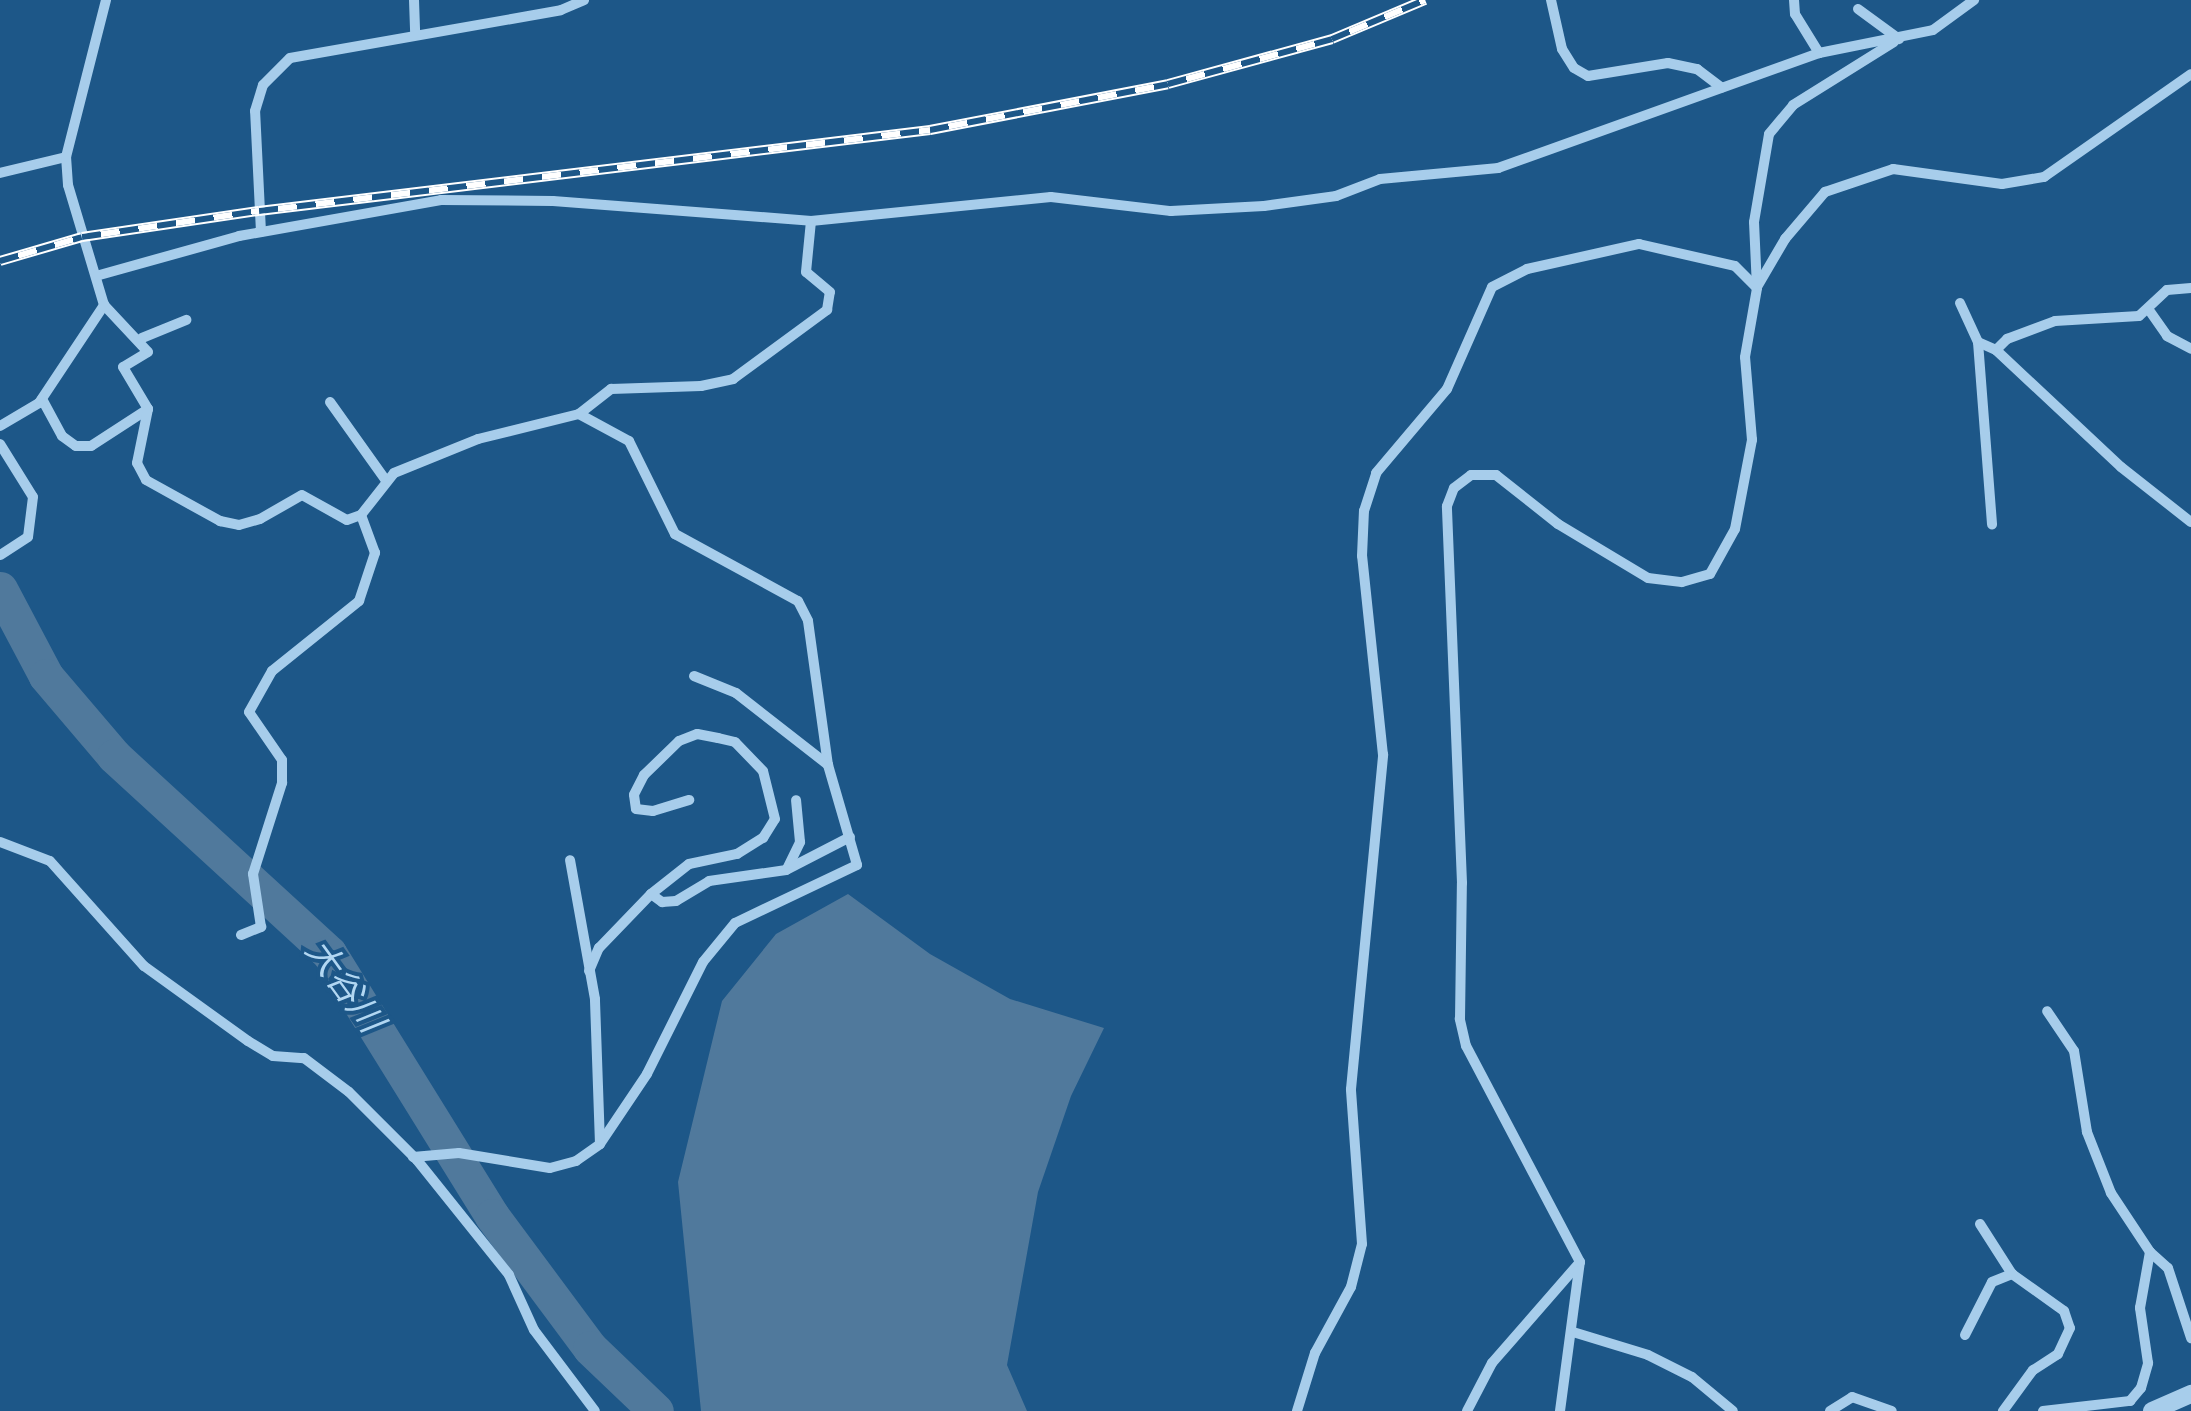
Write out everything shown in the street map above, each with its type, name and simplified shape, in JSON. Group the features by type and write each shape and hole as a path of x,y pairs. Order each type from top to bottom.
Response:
{"street":[{"path":"106,0 66,157 104,304 142,338 148,352 123,366 148,409 137,463 154,490 239,526 302,495 347,520 361,514 385,479 478,439 579,414 611,389 701,386 733,378 827,310 830,292 806,272 811,221"},
{"path":"414,0 414,34"},
{"path":"261,232 253,137 263,85 290,58 561,10 584,0"},
{"path":"1551,0 1562,49 1574,68 1588,76 1668,63 1697,69 1722,88"},
{"path":"1794,0 1819,53"},
{"path":"96,276 261,232 441,200 553,201 811,221 1052,197 1170,211 1264,206 1336,196 1380,179 1498,168 1819,53 1933,30 1974,0"},
{"path":"1858,9 1899,39"},
{"path":"1560,1411 1580,1262 1466,1046 1460,1019 1462,883 1447,506 1454,488 1471,475 1496,476 1558,524 1648,578 1682,582 1710,574 1735,530 1752,440 1746,357 1757,288 1754,222 1769,134 1793,105 1899,39"},
{"path":"1757,288 1784,239 1825,192 1893,169 2002,184 2044,177 2191,74"},
{"path":"0,173 66,157"},
{"path":"1297,1411 1314,1353 1351,1287 1362,1244 1351,1089 1383,755 1362,556 1364,511 1376,472 1447,389 1492,288 1526,269 1639,244 1734,266 1757,288"},
{"path":"1996,350 2006,339 2055,320 2149,310 2167,290 2191,288"},
{"path":"0,426 42,399 104,304"},
{"path":"1960,304 1978,342 1992,524"},
{"path":"2149,310 2167,336 2191,350"},
{"path":"142,338 186,320"},
{"path":"1978,342 1996,350 2121,468 2191,522"},
{"path":"42,399 62,436 76,446 91,446 148,409"},
{"path":"330,402 385,479"},
{"path":"413,1157 459,1153 550,1168 576,1161 600,1144 736,923 857,865 828,765 808,621 798,601 675,534 629,442 579,414"},
{"path":"0,444 33,497 28,537 0,555"},
{"path":"241,934 262,927 252,874 282,783 282,760 248,712 272,671 359,602 375,553 361,514"},
{"path":"694,676 736,693 828,765"},
{"path":"590,971 599,948 651,894 690,864 737,854 763,838 775,819 763,772 735,742 718,738 679,741 644,775 634,795 636,809 652,812 689,800"},
{"path":"786,870 800,842 796,800"},
{"path":"651,894 662,902 676,900 709,881 786,870 850,837"},
{"path":"0,842 50,861 144,966 273,1056 304,1058 349,1092 413,1157 510,1275 534,1330 595,1411"},
{"path":"570,860 590,971 600,1144"},
{"path":"2046,1010 2074,1051 2087,1132 2112,1193 2150,1252 2168,1268 2191,1338"},
{"path":"1980,1224 2012,1274 2064,1311 2070,1328 2058,1354 2033,1370 2004,1411"},
{"path":"2044,1411 2130,1402 2142,1388 2148,1363 2140,1308 2150,1252"},
{"path":"1467,1411 1492,1363 1580,1262"},
{"path":"1965,1335 1992,1282 2012,1274"},
{"path":"1573,1332 1648,1355 1692,1377 1733,1411"},
{"path":"2152,1411 2191,1394"},
{"path":"1830,1411 1852,1397 1892,1411"}],"water":[{"path":"848,894 930,954 1010,999 1104,1028 1071,1096 1038,1192 1007,1365 1027,1411 701,1411 678,1182 722,1001 776,934"}],"waterway":[{"name":"大谷川","path":"0,589 46,676 114,756 329,953 492,1216 590,1348 656,1411"}],"railway":[{"path":"0,261 82,237 259,211 930,130 1168,84 1332,39 1425,0"}]}
